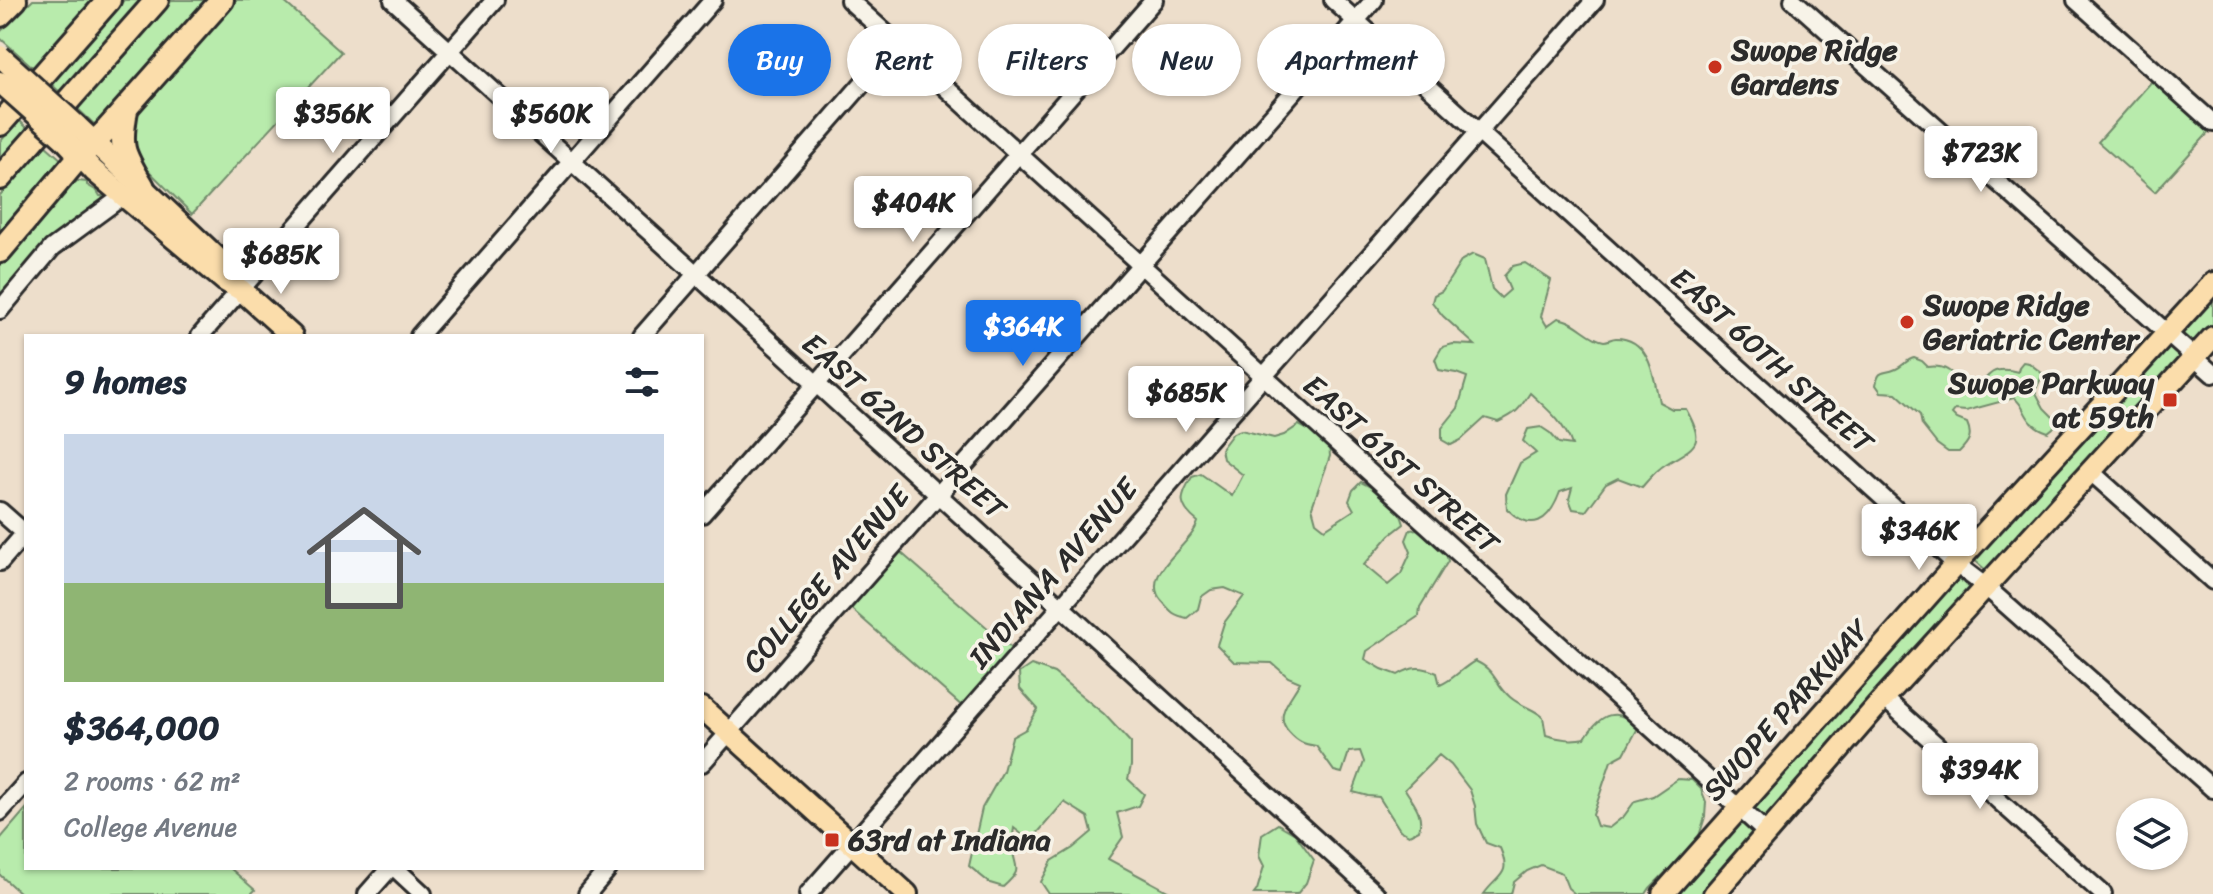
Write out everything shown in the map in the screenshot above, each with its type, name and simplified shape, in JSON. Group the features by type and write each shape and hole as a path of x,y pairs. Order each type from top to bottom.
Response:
{"highway":[{"path":"0,15 15,0"},
{"path":"0,124 109,0"},
{"path":"0,178 157,0"},
{"path":"0,251 222,0"},
{"path":"126,108 121,141 129,163 133,192"}],"main road":[{"path":"0,56 70,132 133,192 233,273 241,290 290,334"},
{"path":"0,82 70,132"},
{"name":"SWOPE PARKWAY","path":"1663,894 1956,564 2213,283"},
{"path":"1722,891 1767,833 1884,698 2213,337"},
{"path":"704,710 907,894"}],"street":[{"name":"EAST 62ND STREET","path":"393,0 1376,894"},
{"path":"202,334 495,0"},
{"path":"421,334 713,0"},
{"name":"EAST 61ST STREET","path":"849,0 875,24"},
{"path":"704,512 1154,0"},
{"name":"EAST 60TH STREET","path":"1333,0 1956,564 1985,586 2213,789"},
{"name":"COLLEGE AVENUE","path":"704,761 1374,0"},
{"name":"INDIANA AVENUE","path":"808,894 1595,0"},
{"path":"1793,0 2213,374"},
{"path":"2076,0 2213,123"},
{"path":"644,334 852,96"},
{"name":"EAST 61ST STREET","path":"954,96 1767,833"},
{"path":"0,310 52,248 133,192"},
{"path":"2090,471 2213,581"},
{"path":"0,511 24,531"},
{"path":"0,562 24,535"},
{"path":"1884,698 2103,894"},
{"path":"0,812 24,785"},
{"path":"367,894 391,870"},
{"path":"395,870 423,894"},
{"path":"587,894 607,870"}],"green space":[{"path":"33,0 96,0 35,69 0,38 0,32"},
{"path":"124,0 144,0 62,94 50,83"},
{"path":"172,0 212,0 96,126 77,108"},
{"path":"232,0 282,0 341,52 192,214 136,158 128,128 132,117"},
{"path":"2153,80 2210,131 2155,192 2098,142"},
{"path":"19,120 29,130 0,163 0,142"},
{"path":"45,145 63,161 0,233 0,195"},
{"path":"78,181 87,182 103,196 101,204 0,301 0,264 65,189"},
{"path":"1473,254 1485,259 1492,289 1501,298 1510,290 1504,276 1513,266 1525,263 1551,280 1541,316 1547,326 1558,318 1599,340 1616,338 1636,344 1648,361 1659,402 1672,409 1686,409 1696,430 1695,443 1691,448 1659,469 1642,487 1618,478 1606,484 1586,511 1573,509 1569,499 1572,488 1560,492 1551,511 1539,521 1524,521 1507,509 1506,494 1520,463 1536,453 1523,441 1528,429 1541,427 1559,443 1572,445 1560,423 1530,393 1517,410 1504,419 1498,422 1485,418 1451,445 1442,440 1442,428 1458,408 1467,377 1439,370 1435,359 1442,347 1475,345 1432,302 1434,295 1442,291 1462,260"},
{"path":"2213,296 2213,326 2193,344 2183,335 2183,329"},
{"path":"2170,346 2182,357 1987,571 1973,559"},
{"path":"1914,358 1928,367 1944,368 1975,394 1992,373 2002,370 2018,372 2023,362 2029,363 2043,374 2035,391 2044,408 2057,421 2048,432 2040,428 2014,398 1966,411 1955,410 1952,414 1967,423 1970,435 1959,452 1948,452 1922,425 1920,415 1896,393 1881,392 1876,385 1880,374"},
{"path":"1299,425 1329,445 1330,456 1312,507 1316,522 1325,529 1354,510 1349,501 1353,490 1361,482 1387,499 1402,517 1404,524 1364,565 1388,585 1401,574 1411,552 1406,540 1410,530 1417,529 1445,549 1448,561 1420,607 1419,616 1367,651 1365,659 1398,675 1413,669 1432,671 1437,673 1440,685 1475,661 1491,673 1510,697 1543,717 1546,735 1556,738 1585,738 1597,723 1609,715 1623,716 1630,721 1638,728 1624,754 1611,761 1593,815 1597,826 1609,828 1624,816 1635,801 1653,796 1678,779 1692,780 1701,789 1706,802 1699,836 1646,894 1575,894 1568,888 1562,873 1541,865 1514,882 1511,894 1484,894 1502,874 1505,864 1500,848 1486,843 1477,824 1470,790 1451,765 1439,755 1405,789 1417,808 1420,824 1419,830 1409,835 1400,830 1379,797 1353,792 1364,762 1360,751 1349,752 1342,773 1334,771 1316,746 1298,740 1289,732 1283,713 1300,682 1288,677 1272,663 1234,662 1217,645 1224,623 1244,596 1225,588 1211,590 1201,597 1198,609 1187,618 1178,616 1162,601 1156,591 1161,571 1198,522 1187,511 1183,501 1192,477 1201,474 1232,496 1243,475 1223,459 1221,449 1233,433 1241,430 1274,438"},
{"path":"898,550 1013,650 963,707 849,607"},
{"path":"1957,577 1971,590 1769,819 1764,820 1754,812 1753,806"},
{"path":"1031,665 1054,673 1104,714 1131,743 1128,779 1144,794 1138,806 1117,813 1123,837 1108,859 1173,894 1049,894 1041,882 1052,861 1092,832 1088,817 1064,802 1035,836 1024,836 1014,828 1012,847 1016,872 1003,887 990,883 969,866 982,808 1003,771 1012,737 1026,729 1038,709 1020,689 1019,673"},
{"path":"24,811 24,870 232,870 255,890 251,894 21,894 0,875 0,839"},
{"path":"1738,823 1753,831 1752,839 1703,894 1676,894"},
{"path":"1278,824 1295,834 1314,860 1306,883 1297,894 1254,894 1264,866 1259,856 1262,834"}],"place":[{"name":"Swope Ridge Gardens","path":"1715,67"},
{"name":"Swope Ridge Geriatric Center","path":"1907,322"},
{"name":"Swope Parkway at 59th","path":"2170,400"},
{"name":"63rd at Indiana","path":"832,840"}]}
